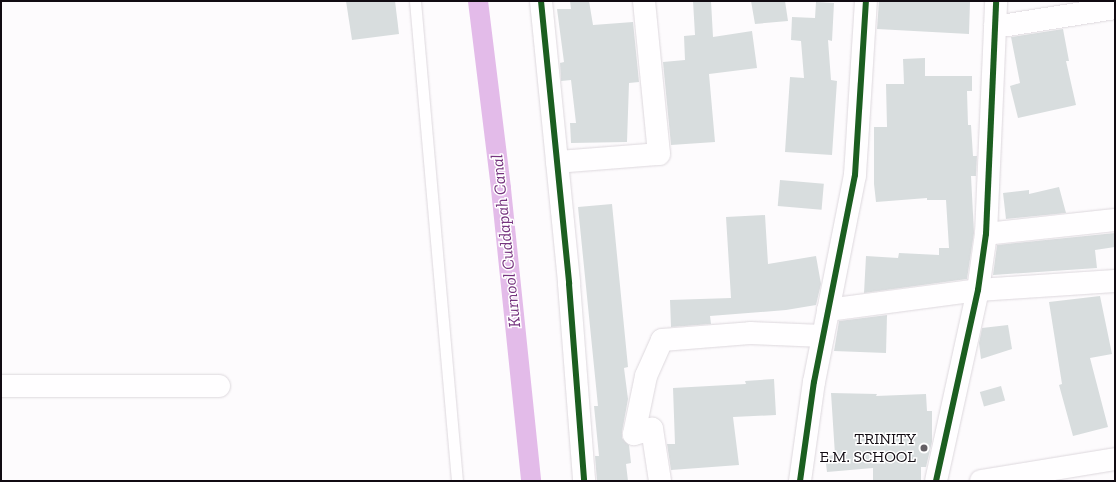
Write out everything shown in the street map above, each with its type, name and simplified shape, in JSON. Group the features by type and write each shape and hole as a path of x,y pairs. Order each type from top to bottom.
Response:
{"street":[{"path":"541,1 557,162 584,481"},
{"path":"557,162 659,154 644,1"},
{"path":"800,481 823,336 855,175 866,1"},
{"path":"936,481 978,290 986,234 996,1"},
{"path":"995,27 1115,8"},
{"path":"986,234 1115,220"},
{"path":"828,310 978,290 1114,285"},
{"path":"660,481 652,429 634,434 646,376 662,340 750,333 823,336"},
{"path":"1,386 219,386"},
{"path":"981,481 1115,459"}],"lane":[{"path":"415,1 457,481"}],"building":[{"path":"346,1 395,1 399,34 352,40"},
{"path":"570,1 589,1 593,25 633,22 639,82 629,83 627,142 571,143 570,123 576,123 571,80 561,81 560,63 564,62 557,9 571,9"},
{"path":"693,1 711,1 713,37 752,31 757,68 709,74 715,142 671,145 663,62 685,60 684,36 695,35"},
{"path":"751,1 785,1 788,21 755,24"},
{"path":"879,1 970,1 969,34 877,29"},
{"path":"816,2 834,3 832,41 828,40 831,80 837,81 832,155 785,152 790,77 804,78 801,41 791,40 792,17 815,18"},
{"path":"1063,29 1069,61 1066,61 1076,105 1018,118 1010,86 1020,83 1011,37"},
{"path":"925,58 925,76 972,76 972,91 967,91 968,125 971,125 973,156 977,156 976,176 971,176 974,233 967,279 864,293 866,256 898,258 899,253 939,255 939,248 949,248 946,200 927,200 927,198 876,202 874,184 874,127 887,127 886,84 904,84 903,59"},
{"path":"780,180 824,184 822,210 778,206"},
{"path":"1059,187 1066,213 1006,219 1003,193 1029,190 1029,194"},
{"path":"612,204 628,367 624,368 628,399 622,438 629,445 631,463 626,464 628,481 597,481 595,456 599,456 594,406 598,406 578,207"},
{"path":"765,215 768,264 816,256 821,284 816,305 786,310 710,316 711,324 671,327 670,300 731,298 726,217"},
{"path":"1115,233 1115,247 1095,250 1097,268 993,275 997,245"},
{"path":"1100,296 1112,354 1090,358 1108,427 1073,436 1059,385 1062,384 1049,302"},
{"path":"887,315 886,353 834,351 839,321"},
{"path":"1008,325 1012,349 981,359 979,343 982,328"},
{"path":"774,379 776,415 733,417 739,465 671,470 667,444 675,444 673,388 746,384 745,381"},
{"path":"1001,386 1005,400 984,406 980,392"},
{"path":"831,393 877,394 876,396 926,394 927,411 932,411 932,442 926,467 921,467 921,481 873,481 873,468 827,472 825,456 835,455"}],"waterway":[{"name":"Kurnool Cuddapah Canal","path":"478,1 501,189 531,481"}],"cycle path":[{"path":"541,1 569,284 584,481"},
{"path":"800,481 814,382 855,175 866,1"},
{"path":"936,481 978,290 986,234 996,1"}],"place":[{"name":"TRINITY E.M. SCHOOL","path":"924,448"}]}
